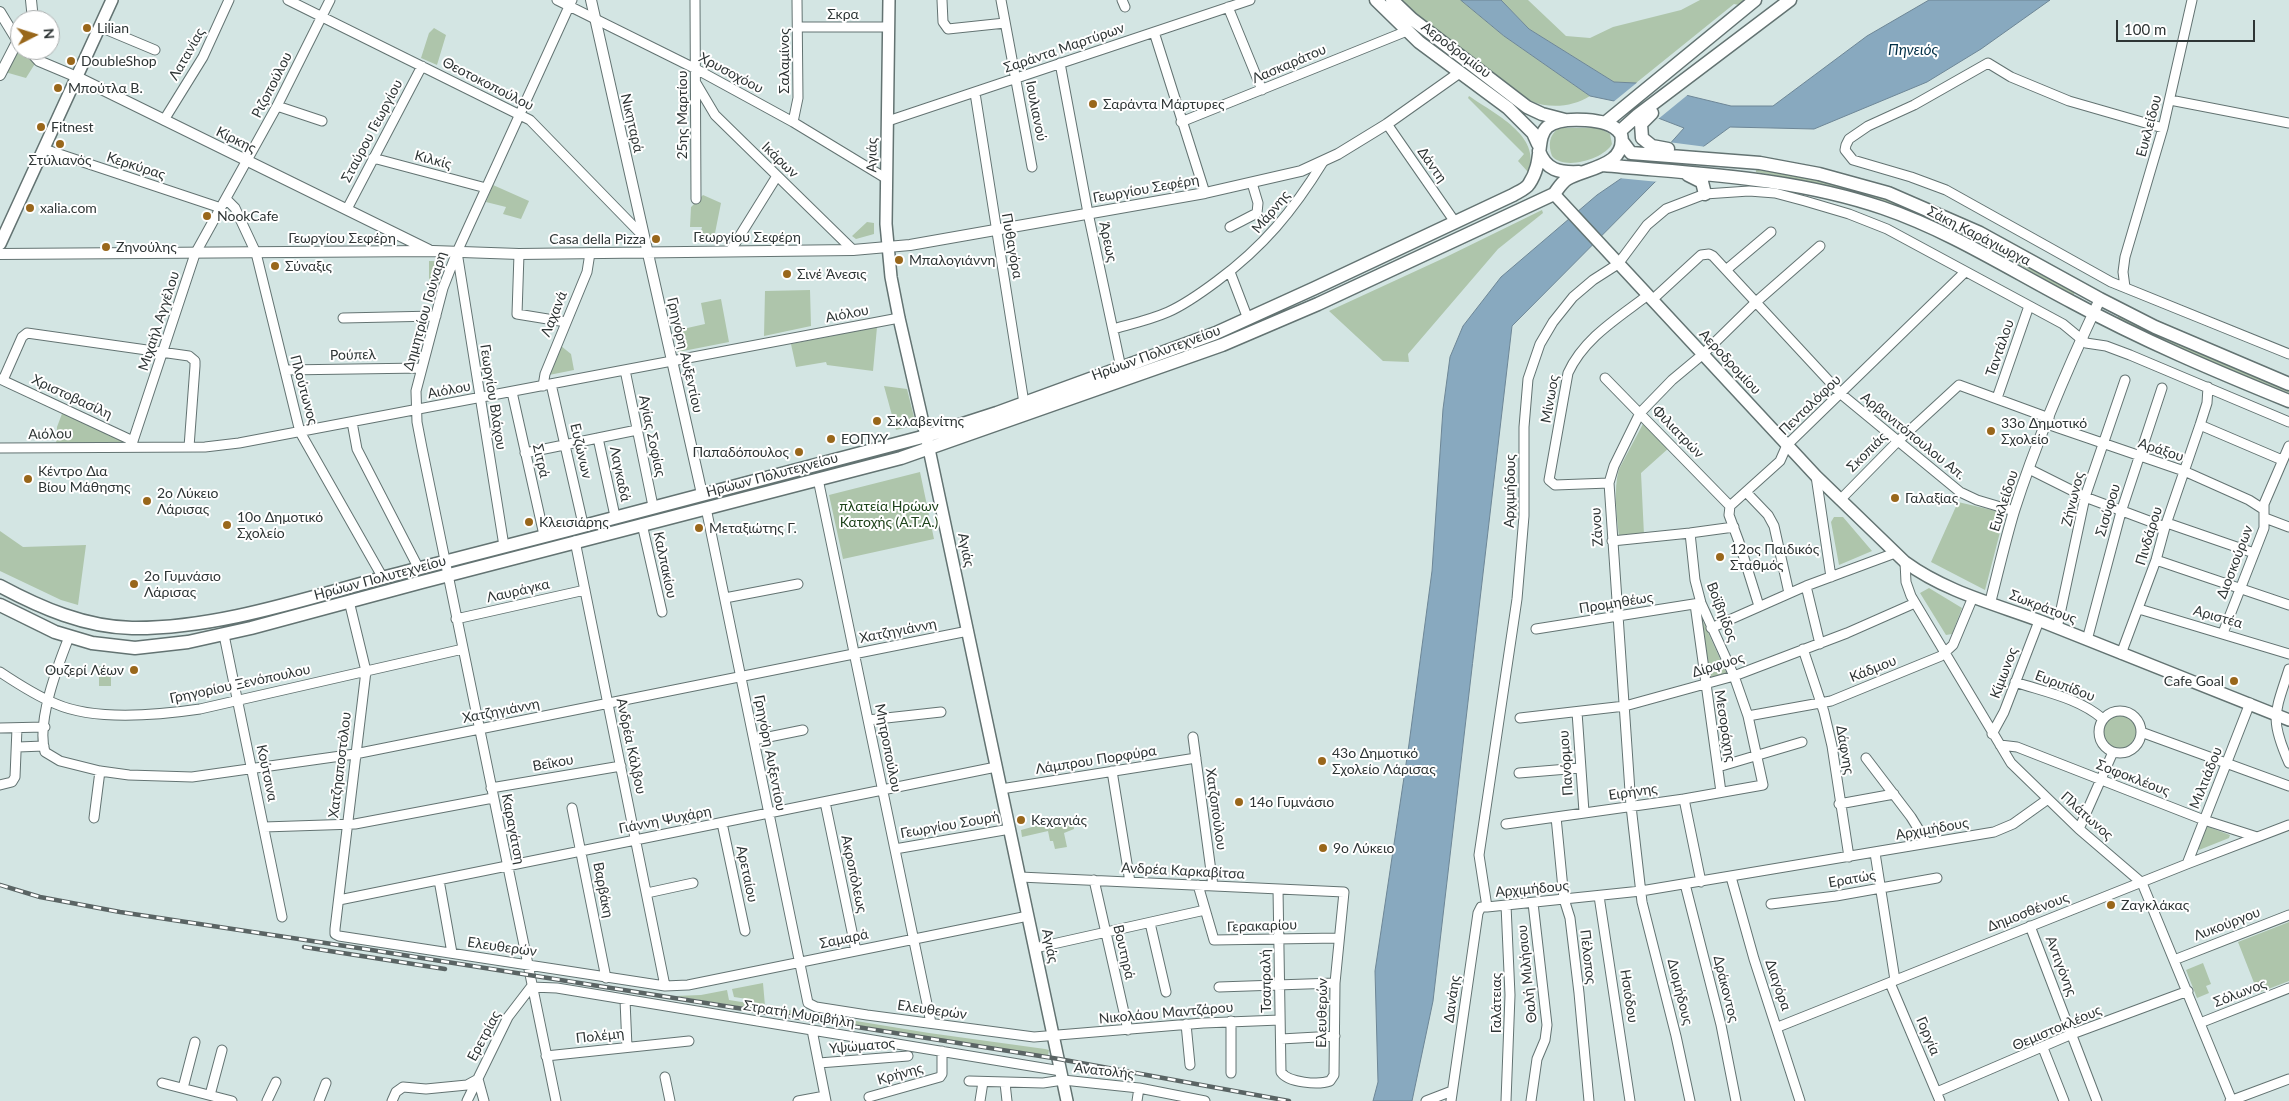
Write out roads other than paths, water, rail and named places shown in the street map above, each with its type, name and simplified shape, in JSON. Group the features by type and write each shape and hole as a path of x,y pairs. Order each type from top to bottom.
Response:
{"main road":[{"path":"0,244 112,0"},
{"name":"Αγιάς","path":"889,0 887,247 898,318 929,449 1067,1101"},
{"name":"Αεροδρομίου","path":"1376,0 1407,31 1459,73 1512,111 1534,133 1539,147"},
{"name":"Αεροδρομίου","path":"1392,0 1412,19 1527,107 1542,114 1565,120"},
{"path":"1539,147 1542,160 1548,166 1566,172 1584,172 1609,165 1618,154 1621,136 1663,96 1790,0"},
{"path":"1604,123 1751,3"},
{"path":"1639,119 1640,134 1645,142 1656,147 1679,151 1692,157"},
{"path":"1554,194 1539,192 1533,176 1540,136 1548,127 1565,120 1604,123 1621,136"},
{"name":"Σάκη Καράγιωργα","path":"1621,136 1632,153 1717,158 1794,168 1888,193 1980,232 2100,299 2178,338 2289,384"},
{"name":"Σάκη Καράγιωργα","path":"1609,165 1694,175 1760,179 1792,184 1884,208 1966,243 2093,313 2190,360 2289,401"},
{"name":"Ηρώων Πολυτεχνείου","path":"0,605 69,637 108,646 135,648 188,642 224,635 929,449 1194,356 1256,332 1554,194 1564,181 1584,172"},
{"path":"1694,175 1703,183 1706,194"},
{"name":"Ηρώων Πολυτεχνείου","path":"0,586 35,603 74,618 109,626 142,628 222,619 926,436 1121,368 1248,318 1513,195 1528,185 1533,176"},
{"name":"Αεροδρομίου","path":"1554,194 1816,476"},
{"name":"Σωκράτους","path":"1816,476 1904,562 1939,584 2039,621 2289,720"}],"street":[{"name":"Λατανίας","path":"164,120 203,57 229,0"},
{"name":"Θεοτοκοπούλου","path":"288,0 322,15 520,114 537,126 644,237"},
{"name":"Ριζοπούλου","path":"221,208 277,106 330,0"},
{"name":"Χρυσοχόου","path":"557,0 571,3 595,19 696,69 793,122 887,180"},
{"name":"Νικηταρά","path":"591,0 647,251"},
{"name":"25ης Μαρτίου","path":"696,0 696,199"},
{"name":"Σαλαμίνος","path":"793,122 798,98 797,0"},
{"path":"942,0 943,22 948,29 1005,23"},
{"name":"Ιουλιανού","path":"1001,0 1032,167"},
{"name":"Σαράντα Μαρτύρων","path":"888,121 1248,0"},
{"name":"Ευκλείδου","path":"2125,287 2123,272 2125,257 2163,128 2192,0"},
{"name":"Δημητρίου Γούναρη","path":"445,562 419,434 416,392 436,316 457,252 571,3"},
{"path":"1228,7 1262,90"},
{"path":"0,12 10,27"},
{"path":"100,27 155,50"},
{"name":"Σκρα","path":"798,28 888,27"},
{"name":"Λασκαράτου","path":"1182,122 1407,31"},
{"path":"1154,32 1205,193"},
{"path":"0,75 10,57"},
{"name":"Κίρκης","path":"39,60 432,251"},
{"name":"Άρεως","path":"1060,63 1088,213 1121,368"},
{"path":"2163,128 2069,101 2011,77 1988,63 1922,101 1868,126 1850,139 1846,145 1848,156 1853,160 1911,177 1946,190 2100,276 2289,354"},
{"name":"Σταύρου Γεωργίου","path":"346,209 422,66"},
{"name":"Γεωργίου Σεφέρη","path":"0,254 432,251 519,254 853,250 887,247 1205,193 1301,170 1323,162 1387,124 1459,73"},
{"name":"Ικάρων","path":"696,83 715,115 853,250"},
{"name":"Πυθαγόρα","path":"975,93 995,230 1024,403"},
{"path":"2170,100 2289,124"},
{"path":"277,106 322,121"},
{"name":"Δάντη","path":"1387,124 1455,222"},
{"name":"Κερκύρας","path":"44,149 221,208"},
{"name":"Κιλκίς","path":"374,158 486,188"},
{"name":"Μάρνης","path":"1113,329 1168,312 1192,300 1230,272 1252,254 1284,220 1297,204 1323,162"},
{"path":"731,250 777,176"},
{"path":"1230,227 1257,213 1258,202 1252,183"},
{"path":"1617,263 1647,225 1660,213 1684,201 1706,194 1740,191 1762,192 1816,204 1887,229 2063,324 2081,340 2130,355 2289,422"},
{"name":"Πλούτωνος","path":"226,199 235,208 256,253 300,432 383,578"},
{"name":"Μιχαήλ Αγγέλου","path":"132,444 195,254 221,208"},
{"path":"1726,270 1771,232"},
{"name":"Ζάνου","path":"1641,891 1631,806 1609,483 1614,466 1640,413 1672,380 1756,302 1820,246"},
{"name":"Γρηγόρη Αυξεντίου","path":"647,251 674,361 702,494"},
{"name":"Γεωργίου Βλάχου","path":"457,252 504,546"},
{"name":"Λαχανά","path":"547,385 545,374 587,272 590,252"},
{"path":"519,254 517,314 566,322"},
{"name":"Αρβανιτόπουλου Απ.","path":"1650,298 1705,254 1713,256 1840,394 1960,492 1977,500 2014,511"},
{"name":"Αρχιμήδους","path":"1617,263 1573,297 1544,337 1530,369 1524,427 1524,516 1517,599 1479,855 1487,906 1641,891 1999,831 2013,824 2048,799"},
{"path":"1230,272 1248,318"},
{"name":"Πενταλόφου","path":"1730,506 1780,460 1787,445 1965,272"},
{"name":"Μίνωος","path":"1609,483 1555,485 1550,480 1568,373 1574,361 1588,343 1650,298"},
{"name":"Ευκλείδου","path":"1990,603 2014,511 2029,469 2081,340 2100,299"},
{"name":"Ταντάλου","path":"1997,398 2029,306"},
{"path":"342,318 436,316"},
{"name":"Αιόλου","path":"0,448 132,444 189,447 239,443 898,318"},
{"path":"1,379 22,337 27,333 189,356 195,361 189,447"},
{"name":"Ρούπελ","path":"284,370 422,368"},
{"name":"Αγίας Σοφίας","path":"625,370 653,506"},
{"name":"Φιλιατρών","path":"1605,378 1730,506"},
{"name":"Χριστοβασίλη","path":"1,379 132,444"},
{"name":"Ζήνωνος","path":"2057,628 2085,497 2125,380"},
{"name":"Ευζώνων","path":"547,385 565,445 584,524"},
{"name":"Αράξου","path":"1959,385 1997,398 2102,445 2184,471 2249,500 2264,514 2289,528"},
{"name":"Σκοπιάς","path":"1840,500 1897,442 1959,385"},
{"name":"Πινδάρου","path":"2122,654 2156,560 2200,425 2207,403 2208,387"},
{"name":"Σισύφου","path":"2087,640 2121,512 2162,388"},
{"name":"Σιτρά","path":"512,392 544,535"},
{"path":"352,422 356,449 419,569"},
{"path":"2200,425 2282,460"},
{"path":"525,453 637,430"},
{"name":"Λαγκαδά","path":"598,438 615,516"},
{"name":"Διοσκούρων","path":"2223,633 2264,528 2264,514 2282,460 2289,446"},
{"path":"2029,469 2085,497 2121,512 2254,553"},
{"path":"1816,476 1832,577"},
{"name":"Μητροπούλου","path":"818,479 931,1023"},
{"path":"1746,492 1764,510 1774,526 1789,594"},
{"path":"1730,506 1729,515 1759,606"},
{"name":"Γρηγόρη Αυξεντίου","path":"706,508 808,1003"},
{"name":"Καλπακίου","path":"642,524 662,612"},
{"path":"1612,541 1690,534 1734,527"},
{"name":"Βοϊβηίδος","path":"1690,534 1698,604 1734,676 1748,716 1763,785"},
{"name":"Ανδρέα Κάλβου","path":"575,541 666,986"},
{"path":"1711,628 1806,586 1895,553"},
{"path":"2156,560 2289,605"},
{"name":"Καραγάτση","path":"445,562 526,964 556,1101"},
{"name":"Πλάτωνος","path":"1904,562 1906,582 1915,603 1992,734 2016,769 2079,829 2142,882 2188,991 2231,1101"},
{"path":"725,598 798,584"},
{"path":"1806,586 1820,644"},
{"name":"Λαυράγκα","path":"456,619 585,590"},
{"path":"1945,653 1956,640 1973,597"},
{"name":"Χατζηαποστόλου","path":"335,934 346,825 366,671 349,601"},
{"name":"Δίρφυος","path":"1520,718 1625,706 1734,676 1820,644 1915,603"},
{"name":"Προμηθέως","path":"1536,630 1698,604"},
{"name":"Μεσοράχης","path":"1698,604 1704,684 1722,792"},
{"name":"Αριστέα","path":"2139,609 2289,654"},
{"name":"Κίμωνος","path":"1992,734 2004,712 2039,621"},
{"name":"Χατζηγιάννη","path":"44,746 46,752 60,761 100,771 180,777 355,754 968,631"},
{"name":"Κούτσινα","path":"224,635 282,917"},
{"path":"18,747 44,746 50,687 69,637"},
{"name":"Δάφνης","path":"1803,649 1832,746 1839,804 1849,857"},
{"name":"Γρηγορίου Ξενόπουλου","path":"0,672 49,700 69,708 136,716 182,712 237,701 463,650"},
{"name":"Κάδμου","path":"1748,716 1820,701 1825,702 1945,653"},
{"path":"2289,668 2275,714 2278,737 2289,763"},
{"name":"Ευριπίδου","path":"2015,682 2078,703 2103,719"},
{"name":"Μιλτιάδου","path":"2187,864 2250,703"},
{"path":"2114,711 2126,711 2136,718 2141,732 2139,742 2134,748 2121,753 2113,752 2101,741 2099,729 2103,719 2114,711"},
{"path":"868,720 941,712"},
{"name":"Πανόρμου","path":"1577,712 1584,812"},
{"path":"0,728 45,726"},
{"path":"0,785 12,782 15,777 18,747 17,728"},
{"path":"754,740 803,730"},
{"path":"2141,732 2289,786"},
{"name":"Χατζοπούλου","path":"1193,736 1213,886"},
{"path":"1718,767 1802,742"},
{"name":"Σοφοκλέους","path":"2000,745 2013,746 2204,820 2257,837"},
{"path":"2079,829 2113,752"},
{"name":"Λάμπρου Πορφύρα","path":"1001,789 1196,758"},
{"path":"1866,758 1911,817 1927,843"},
{"name":"Βεΐκου","path":"490,788 621,766"},
{"name":"Γιάννη Ψυχάρη","path":"339,900 996,767"},
{"path":"1519,773 1580,768"},
{"path":"94,818 100,771"},
{"path":"1112,771 1130,882"},
{"name":"Ειρήνης","path":"1506,824 1684,799 1763,785"},
{"path":"1839,804 1894,794"},
{"path":"264,827 346,825 493,798"},
{"path":"1684,799 1701,882"},
{"name":"Ακροπόλεως","path":"825,802 856,951"},
{"name":"Βαρβάκη","path":"572,808 606,978"},
{"name":"Πέλοπος","path":"1556,817 1564,900 1570,918 1579,994 1589,1101"},
{"name":"Αρεταίου","path":"722,822 745,931"},
{"name":"Δημοσθένους","path":"1778,1027 2289,825"},
{"name":"Γεωργίου Σουρή","path":"895,849 1010,829"},
{"name":"Γοργία","path":"1875,853 1893,981 1939,1097"},
{"name":"Ανδρέα Καρκαβίτσα","path":"1020,876 1344,892"},
{"name":"Διαγόρα","path":"1731,877 1754,959 1778,1027 1800,1101"},
{"name":"Ερατώς","path":"1771,904 1836,896 1938,878"},
{"path":"439,880 452,953"},
{"name":"Βουτηρά","path":"1094,880 1128,1030"},
{"path":"647,893 693,883"},
{"name":"Δράκοντος","path":"1685,884 1721,1025 1736,1101"},
{"name":"Γερακαρίου","path":"1198,885 1214,940 1338,938"},
{"name":"Τσαπραλή","path":"1278,889 1281,1072"},
{"name":"Διομήδους","path":"1641,891 1642,902 1676,1036 1690,1101"},
{"name":"Ελευθερών","path":"1281,1072 1287,1078 1315,1084 1330,1081 1334,1075 1335,983 1344,892"},
{"name":"Ησιόδου","path":"1599,896 1630,1101"},
{"name":"Θαλή Μιλήσιου","path":"1531,1101 1537,1059 1545,1040 1548,1025 1533,903"},
{"name":"Γαλάτειας","path":"1506,905 1510,995 1506,1101"},
{"name":"Δανάης","path":"1451,1101 1478,913 1479,909 1487,906"},
{"path":"1035,948 1205,910"},
{"name":"Λυκούργου","path":"2174,960 2289,915"},
{"name":"Σαμαρά","path":"666,986 688,984 799,963 1028,916"},
{"path":"1150,922 1166,992"},
{"name":"Αντιγόνης","path":"2030,926 2098,1101"},
{"name":"Ελευθερών","path":"335,934 666,986"},
{"path":"1219,987 1335,983"},
{"name":"Στρατή Μυριβήλη","path":"531,987 549,987 942,1050 1062,1076"},
{"name":"Ερετρίας","path":"467,1101 508,1017 531,987"},
{"name":"Σόλωνος","path":"2200,1022 2289,988"},
{"name":"Θεμιστοκλέους","path":"1939,1097 2072,1034 2188,991"},
{"path":"625,1000 627,1047"},
{"name":"Ελευθερών","path":"808,1003 816,1007 1034,1037 1054,1036"},
{"name":"Νικολάου Μαντζάρου","path":"1054,1036 1186,1024 1280,1020"},
{"path":"1231,1021 1231,1073"},
{"path":"1186,1024 1190,1065"},
{"path":"798,1101 826,1098 812,1030"},
{"path":"1281,1039 1335,1036"},
{"name":"Πολέμη","path":"546,1056 689,1041"},
{"path":"183,1088 195,1042"},
{"path":"2043,1048 2064,1101"},
{"path":"210,1095 222,1050"},
{"name":"Κρήνης","path":"869,1097 940,1077 942,1074 942,1050"},
{"name":"Υψώματος","path":"819,1063 908,1056"},
{"name":"Ανατολής","path":"969,1080 1043,1083 1062,1076 1205,1101"},
{"path":"665,1078 670,1101"},
{"path":"392,1101 396,1092 403,1086 426,1089 467,1085 478,1079 484,1101"},
{"path":"2231,1101 2289,1079"},
{"path":"267,1101 276,1082"},
{"path":"980,1101 983,1082"},
{"path":"162,1083 227,1100"},
{"path":"319,1101 326,1083"},
{"path":"1006,1083 1007,1101"},
{"path":"1137,1101 1139,1088"},
{"path":"1426,1101 1452,1091"}],"water":[{"name":"Πηνειός","path":"1461,0 1501,0 1529,29 1614,82 1636,83 1731,106 1773,106 1867,36 1929,0 2050,0 1981,49 1927,82 1814,129 1730,127 1655,182 1512,326 1433,1001 1412,1101 1373,1101 1378,1082 1375,971 1409,744 1432,571 1443,409 1450,357 1463,326 1501,277 1597,195 1667,147 1684,128 1614,101 1590,96 1504,36"}],"railway":[{"path":"0,885 40,897 120,912 1059,1059 1289,1101"},
{"path":"304,947 445,969"}],"place":[{"name":"Lilian","path":"87,28"},
{"name":"DoubleShop","path":"71,61"},
{"name":"Μπούτλα Β.","path":"58,88"},
{"name":"Σαράντα Μάρτυρες","path":"1093,104"},
{"name":"Fitnest","path":"41,127"},
{"name":"Στυλιανός","path":"60,144"},
{"name":"xalia.com","path":"30,208"},
{"name":"NookCafe","path":"207,216"},
{"name":"Casa della Pizza","path":"656,239"},
{"name":"Ζηνούλης","path":"106,247"},
{"name":"Μπαλογιάννη","path":"899,260"},
{"name":"Σύναξις","path":"275,266"},
{"name":"Σινέ Άνεσις","path":"787,274"},
{"name":"Σκλαβενίτης","path":"877,421"},
{"name":"33ο Δημοτικό Σχολείο","path":"1991,431"},
{"name":"ΕΟΠΥΥ","path":"831,439"},
{"name":"Παπαδόπουλος","path":"799,452"},
{"name":"Κέντρο Δια Βίου Μάθησης","path":"28,479"},
{"name":"Γαλαξίας","path":"1895,498"},
{"name":"2ο Λύκειο Λάρισας","path":"147,501"},
{"name":"Κλεισιάρης","path":"529,522"},
{"name":"10ο Δημοτικό Σχολείο","path":"227,525"},
{"name":"Μεταξιώτης Γ.","path":"699,528"},
{"name":"12ος Παιδικός Σταθμός","path":"1720,557"},
{"name":"2ο Γυμνάσιο Λάρισας","path":"134,584"},
{"name":"Ουζερί Λέων","path":"134,670"},
{"name":"Cafe Goal","path":"2234,681"},
{"name":"43ο Δημοτικό Σχολείο Λάρισας","path":"1322,761"},
{"name":"14ο Γυμνάσιο","path":"1239,802"},
{"name":"Κεχαγιάς","path":"1021,820"},
{"name":"9ο Λύκειο","path":"1323,848"},
{"name":"Ζαγκλάκας","path":"2111,905"}],"park label":[{"name":"πλατεία Ηρώων Κατοχής (Α.Τ.Α.)","path":"889,514"}]}
